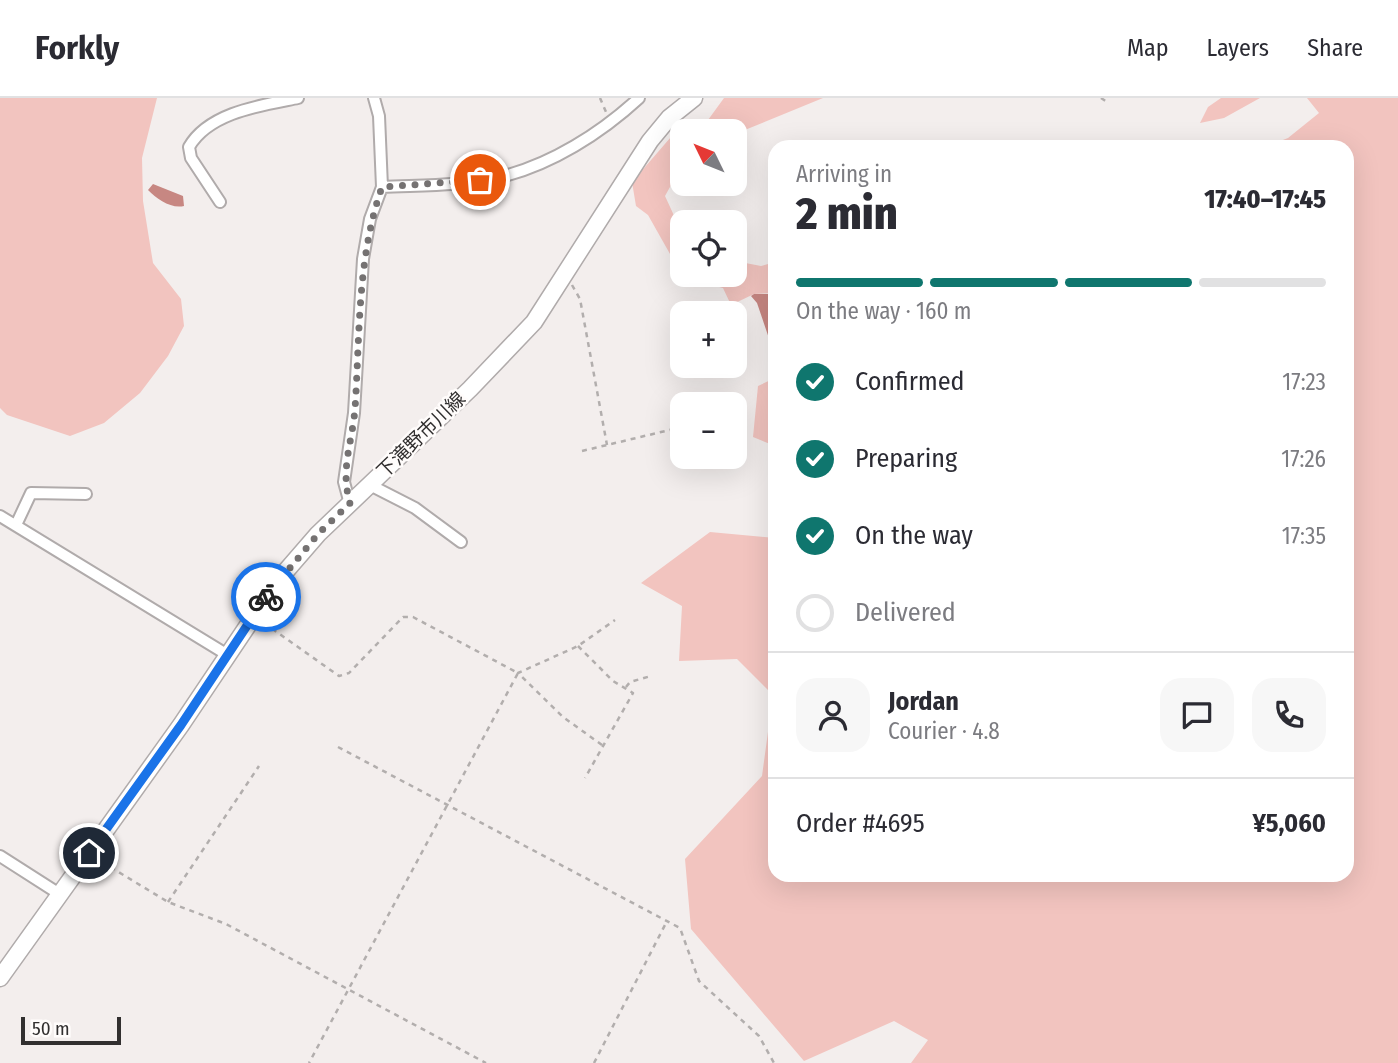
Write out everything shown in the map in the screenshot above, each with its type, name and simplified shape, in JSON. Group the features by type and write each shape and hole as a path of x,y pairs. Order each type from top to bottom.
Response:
{"main road":[{"name":"下滝野市川線","path":"0,978 181,725 253,615 318,534 470,389 534,322 650,141 669,118 694,98"}],"street":[{"path":"220,202 191,158 189,147 195,137 248,108 298,98"},
{"path":"350,503 344,482 354,414 363,259 370,219 382,187 379,116 373,98"},
{"path":"382,187 442,184 499,177 539,164 596,133 639,98"},
{"path":"370,485 415,508 461,542"},
{"path":"16,525 32,493 86,494"},
{"path":"0,516 226,654"},
{"path":"0,856 61,895"}],"path":[{"path":"1101,98 1107,102"},
{"path":"563,280 574,286 580,299 607,445"},
{"path":"582,451 670,430"},
{"path":"253,615 340,677 349,673 403,617 413,617 518,673 563,717 602,745"},
{"path":"309,1063 518,673 578,646 615,620"},
{"path":"578,646 613,681 633,693 585,778"},
{"path":"626,687 630,682 651,676"},
{"path":"338,747 680,928 699,981 759,1036 774,1063"},
{"path":"168,902 259,766"},
{"path":"89,853 168,902 226,924 486,1063"},
{"path":"594,1063 667,922"}],"shaded area":[{"path":"0,98 157,98 142,158 143,201 153,263 181,299 184,326 168,356 140,393 104,423 70,436 7,415 0,408"},
{"path":"724,98 823,98 747,129 747,119 709,119"},
{"path":"1221,98 1260,98 1224,118 1200,123 1208,107"},
{"path":"1307,98 1398,98 1398,1063 911,1063 928,1040 894,1021 804,1061 691,929 685,859 762,776 768,732 768,882 1354,882 1354,140 1283,140 1319,113"},
{"path":"670,138 670,187 665,196 671,210 670,254 648,215 636,206 632,182"},
{"path":"153,184 183,196 184,206 169,205 160,200 148,190"},
{"path":"747,263 761,266 768,264 768,293 729,301 723,288 719,287 747,287"},
{"path":"768,294 768,335 757,303 751,296"},
{"path":"768,381 768,443 753,437 758,386"},
{"path":"710,532 768,537 768,690 737,659 679,661 682,606 641,583"}],"way so far":[{"path":"266,597 318,534 350,503 344,482 354,414 363,259 370,219 382,187 480,180"}],"route":[{"path":"89,853 181,725 266,597"}]}
